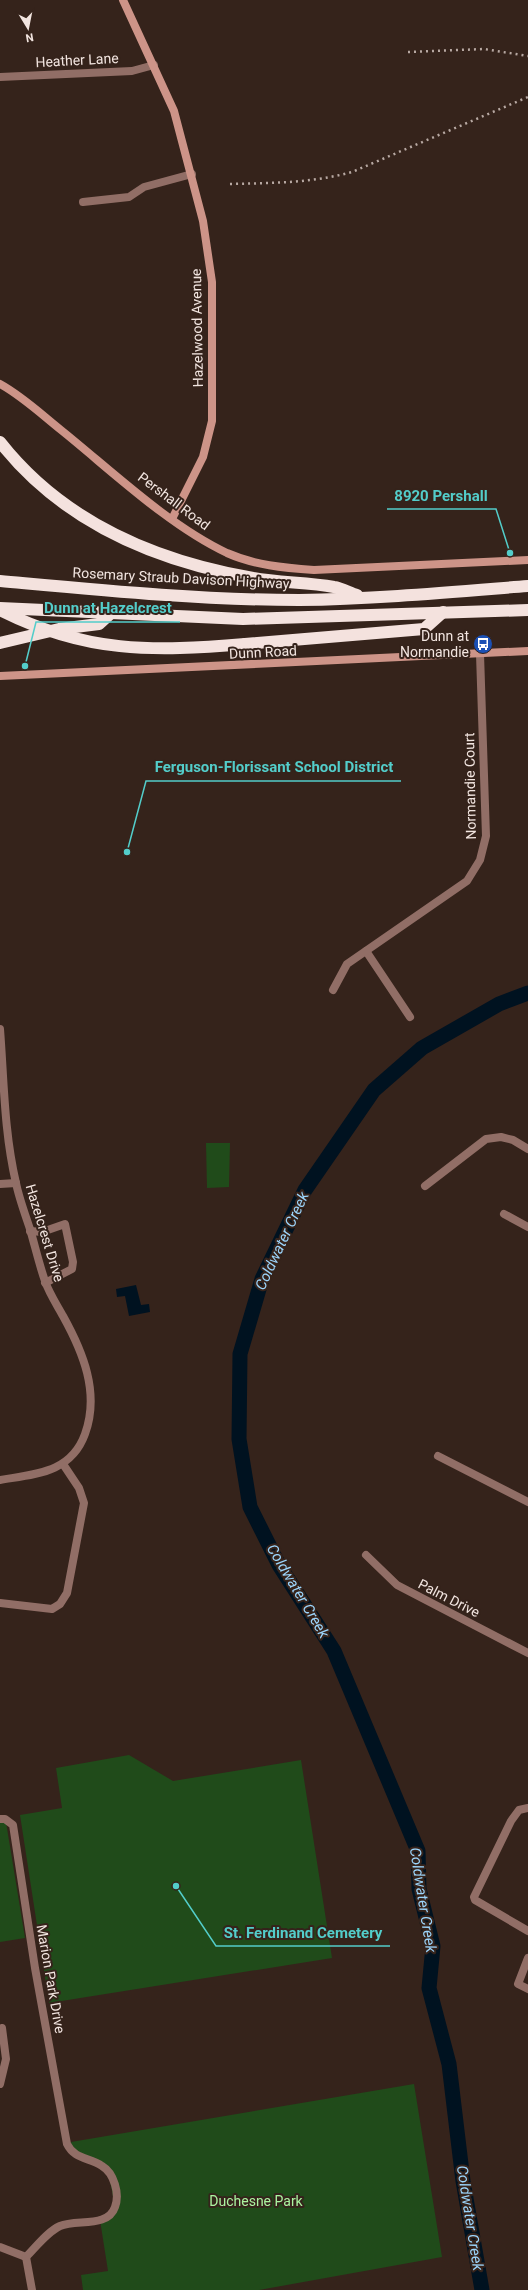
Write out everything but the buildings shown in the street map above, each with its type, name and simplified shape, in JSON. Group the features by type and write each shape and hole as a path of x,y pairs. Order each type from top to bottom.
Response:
{"highway":[{"path":"0,442 39,484 69,508 93,524 140,546 173,558 230,574 281,583 335,587 362,597"},
{"name":"Rosemary Straub Davison Highway","path":"3,580 209,598 299,600 528,586"},
{"path":"0,609 273,619 528,610"},
{"path":"0,609 49,632 104,646 179,649 424,629 443,612"},
{"path":"0,643 59,629 99,624 110,614"}],"street":[{"name":"Hazelwood Avenue","path":"123,0 174,111 192,174 203,221 212,282 212,421 203,457 172,519"},
{"name":"Heather Lane","path":"0,77 132,71 154,65"},
{"path":"83,202 128,197 144,187 192,174"},
{"name":"Pershall Road","path":"0,384 34,408 172,519 228,553 257,563 284,568 314,570 528,560"},
{"name":"Dunn Road","path":"0,676 528,651"},
{"name":"Normandie Court","path":"333,990 347,964 467,881 480,860 486,836 480,654"},
{"path":"366,951 410,1017"},
{"name":"Hazelcrest Drive","path":"0,1029 7,1133 16,1183 45,1283 76,1340 85,1362 91,1393 89,1419 85,1435 72,1455 63,1464"},
{"path":"425,1186 486,1139 501,1137 513,1140 528,1149"},
{"path":"0,1184 16,1183"},
{"path":"504,1214 528,1227"},
{"path":"30,1230 42,1232 65,1224 73,1262 72,1269 45,1283"},
{"path":"438,1456 528,1502"},
{"path":"0,1480 51,1470 63,1464 78,1488 84,1503 67,1593 60,1604 52,1609 0,1604"},
{"name":"Palm Drive","path":"366,1555 397,1585 528,1653"},
{"path":"528,1808 519,1810 511,1821 474,1897 475,1900 528,1931"},
{"name":"Marion Park Drive","path":"0,1819 5,1819 13,1825 35,1968 67,2144 74,2154 101,2165 108,2172 116,2187 116,2207 111,2215 100,2220 61,2226 52,2232 26,2257"},
{"path":"528,1958 518,1984 528,1989"},
{"path":"0,2084 6,2059 2,2028"},
{"path":"0,2247 26,2257 32,2290"}],"green space":[{"path":"206,1143 230,1143 229,1187 207,1188"},
{"path":"129,1755 173,1781 301,1760 332,1958 49,2003 20,1815 62,1808 56,1768"},
{"path":"0,1816 5,1816 25,1938 0,1942"},
{"name":"Duchesne Park","path":"414,2084 442,2257 259,2290 83,2290 81,2275 108,2271 100,2220 115,2207 108,2171 74,2154 71,2142"}],"water":[{"path":"136,1285 141,1305 149,1304 150,1312 129,1316 125,1296 117,1297 116,1289"}],"waterway":[{"name":"Coldwater Creek","path":"482,2290 463,2181 449,2064 429,1988 433,1946 419,1889 418,1851 334,1651 279,1565 250,1507 239,1439 240,1354 262,1279 305,1190 374,1090 422,1048 499,1004 528,993"}],"railway":[{"path":"408,52 484,49 528,56"},
{"path":"230,184 277,183 337,176 352,172 528,97"}],"place":[{"name":"8920 Pershall","path":"510,553"},
{"name":"Dunn at Normandie","path":"483,644"},
{"name":"Dunn at Hazelcrest","path":"25,666"},
{"name":"Ferguson-Florissant School District","path":"127,852"},
{"name":"St. Ferdinand Cemetery","path":"176,1886"}]}
